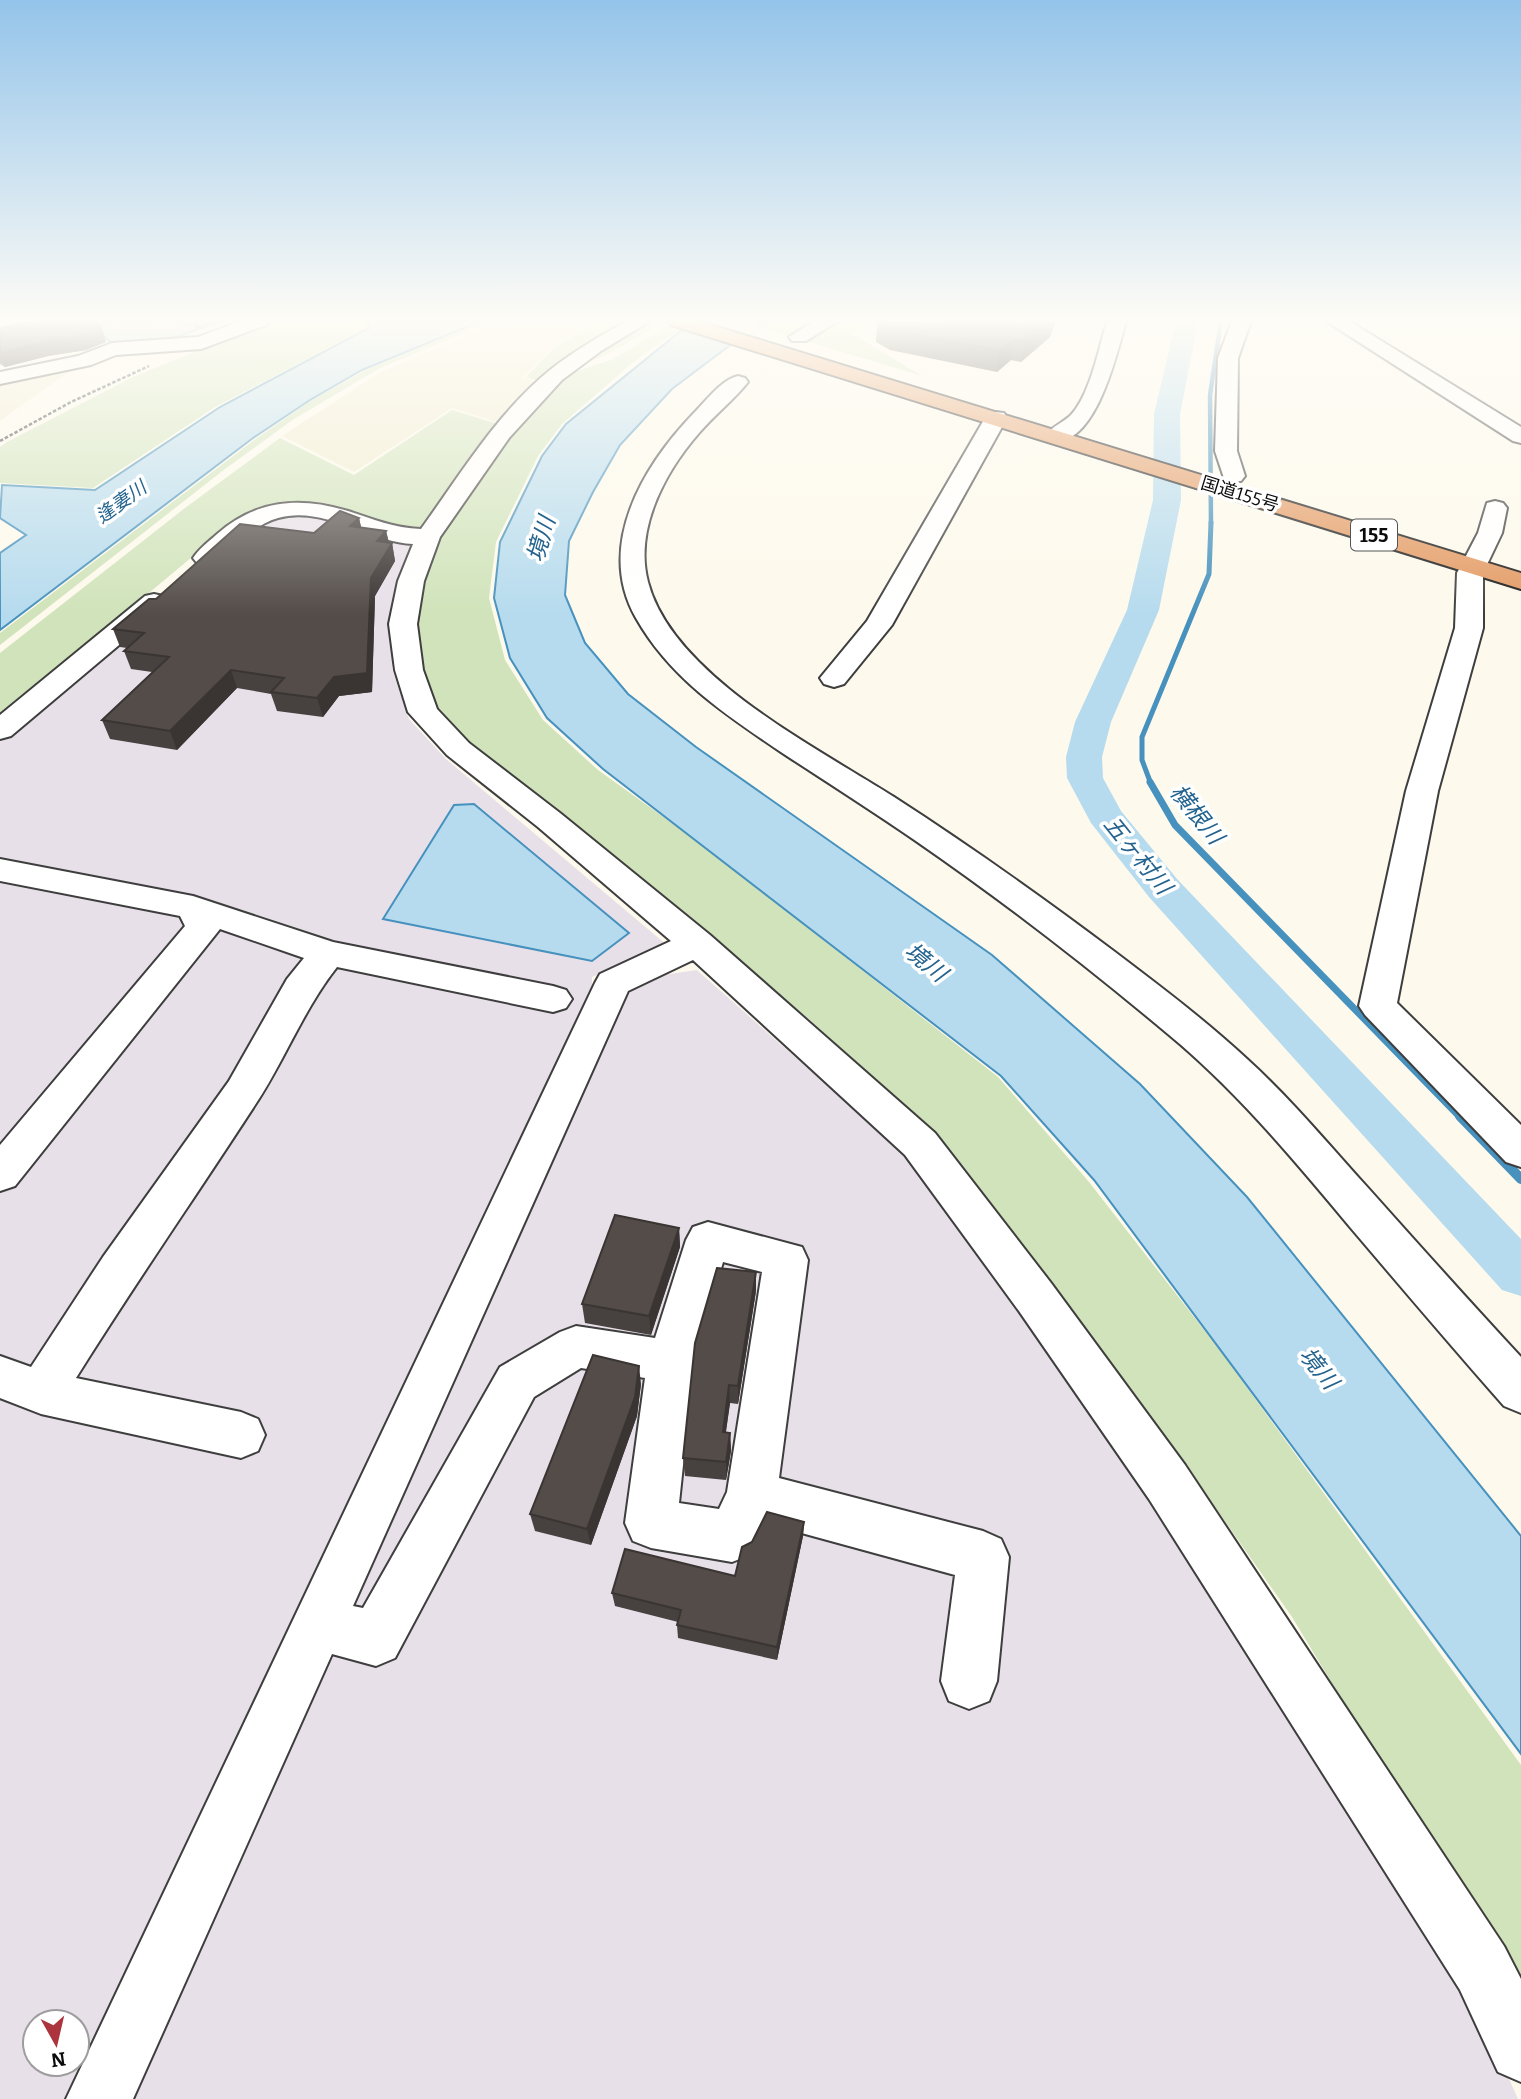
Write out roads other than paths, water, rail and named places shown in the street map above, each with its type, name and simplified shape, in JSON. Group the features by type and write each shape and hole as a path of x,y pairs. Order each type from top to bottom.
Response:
{"highway":[{"name":"国道155号","path":"1001,419 1063,432"},
{"name":"国道155号","path":"1022,419 1477,558 1521,581"},
{"name":"国道155号","path":"1477,558 1521,562"}],"street":[{"path":"514,419 501,433 428,537 411,581 403,624 409,670 423,712 458,749 549,820 697,944 920,1144 1027,1286 1167,1482 1482,1969 1521,2049"},
{"path":"699,419 655,477 636,522 631,570 646,612 668,644 698,678 735,708 947,847 1103,962 1220,1058 1269,1105 1521,1391"},
{"path":"834,678 877,625 960,485 984,434 995,419"},
{"path":"1063,432 1079,419"},
{"path":"1227,419 1229,480"},
{"path":"1493,419 1521,436"},
{"path":"1509,507 1490,533 1470,573 1469,628 1422,791 1378,1006 1521,1151"},
{"path":"0,730 250,521 272,512 300,508 323,509 394,535 428,537"},
{"path":"0,870 193,906 328,953 553,999"},
{"path":"0,1174 203,927 193,906"},
{"path":"99,2099 613,983 697,944"},
{"path":"241,1435 20,1385 119,1270 243,1092 300,988 328,953"},
{"path":"708,1240 786,1260 752,1495 732,1536 652,1523 671,1361 708,1240"},
{"path":"318,1623 376,1639 517,1382 576,1347 671,1361"},
{"path":"752,1495 983,1557 970,1681"}],"water":[{"name":"逢妻川","path":"202,419 282,419 0,630 0,553 26,535 0,518 2,485 95,490"},
{"name":"境川","path":"572,419 644,419 620,445 569,541 565,595 585,643 628,694 696,747 992,955 1140,1084 1247,1197 1521,1536 1521,1754 1094,1180 1001,1076 603,769 547,718 510,658 494,598 500,542 542,456"},
{"path":"474,804 629,933 592,961 383,919 454,805"}],"waterway":[{"name":"五ヶ村川","path":"1167,419 1167,500 1143,610 1093,722 1084,757 1085,778 1104,815 1163,888 1521,1274"},
{"name":"横根川","path":"1210,419 1211,522"},
{"name":"横根川","path":"1151,783 1142,760 1142,737 1209,574 1211,522"},
{"name":"横根川","path":"1151,783 1175,825 1461,1118"},
{"name":"横根川","path":"1460,1116 1521,1179"}]}
